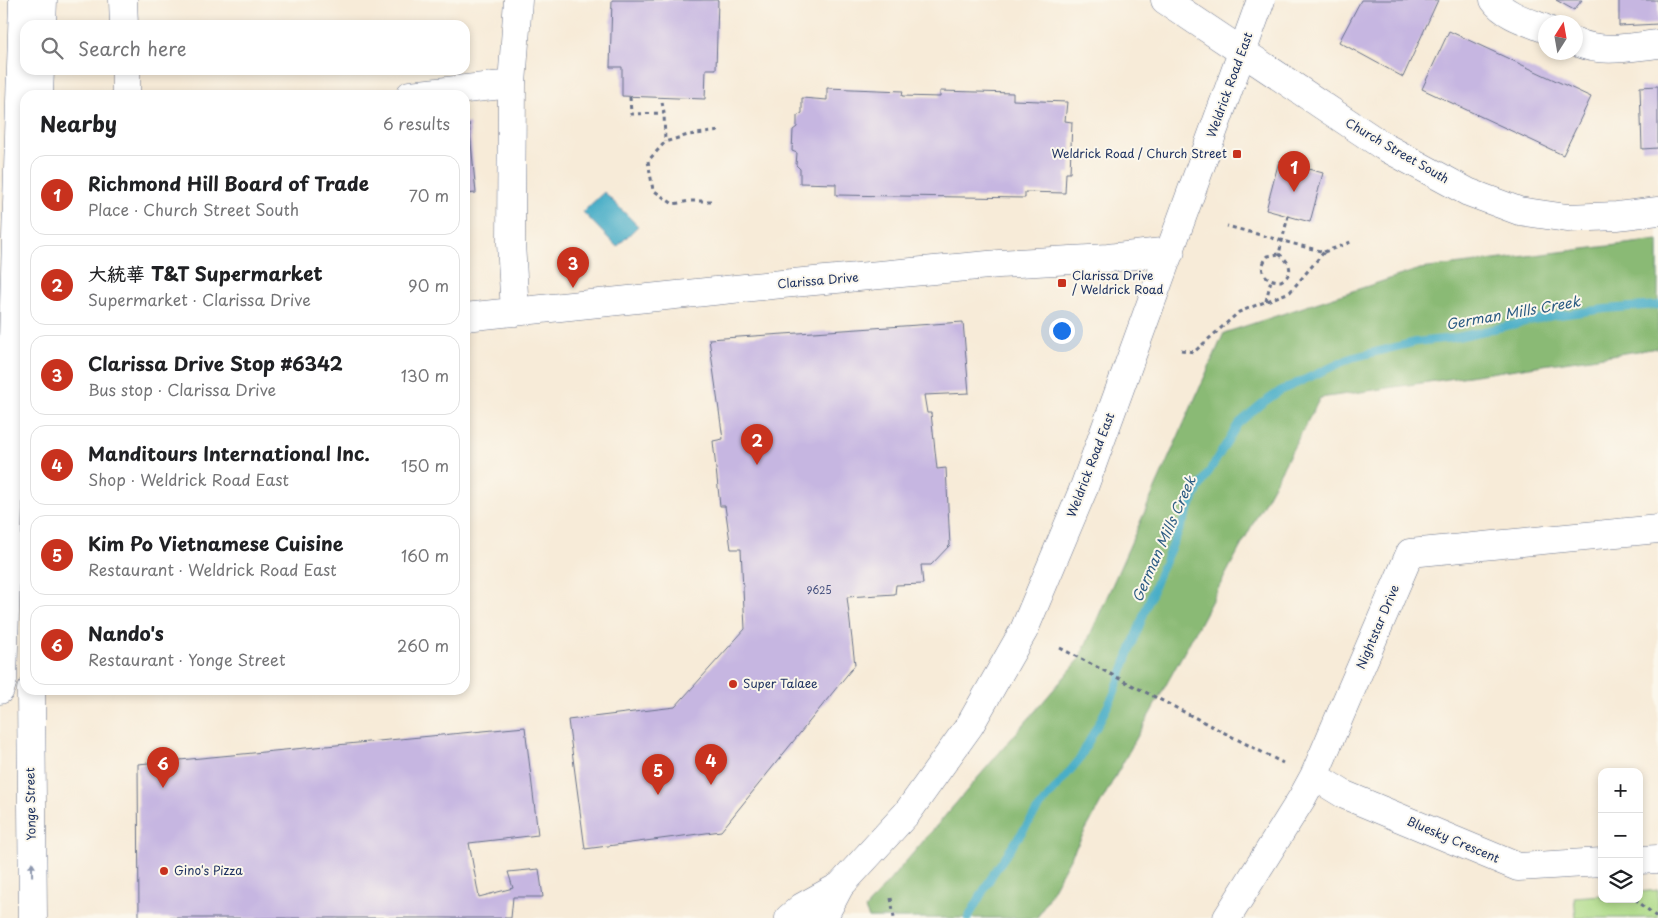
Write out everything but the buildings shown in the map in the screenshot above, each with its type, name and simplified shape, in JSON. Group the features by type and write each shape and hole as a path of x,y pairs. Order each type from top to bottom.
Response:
{"street":[{"path":"0,165 5,0"},
{"path":"23,20 24,0"},
{"path":"42,20 43,0"},
{"path":"123,0 124,20"},
{"path":"515,312 511,243 512,84 518,0"},
{"name":"Church Street South","path":"1165,0 1383,146 1468,192 1519,211 1567,218 1658,212"},
{"name":"Weldrick Road East","path":"824,918 840,886 907,813 970,725 1024,630 1083,490 1261,0"},
{"path":"1494,0 1496,4 1513,14 1538,25"},
{"path":"1583,46 1588,48 1607,49 1658,44"},
{"path":"21,90 22,75"},
{"path":"39,90 40,75"},
{"path":"126,75 126,90"},
{"path":"456,90 512,84"},
{"path":"0,690 3,670 20,128"},
{"name":"Clarissa Drive","path":"470,316 782,284 999,264 1108,258 1171,251"},
{"name":"Nightstar Drive","path":"1227,918 1314,776 1410,553 1658,529"},
{"name":"Yonge Street","path":"30,695 33,918"},
{"name":"Bluesky Crescent","path":"1314,776 1344,795 1518,867 1598,862"},
{"path":"1643,860 1658,859"},
{"name":"Weldrick Road East","path":"789,918 802,907 840,886"}],"path":[{"path":"630,97 631,114 664,113"},
{"path":"662,102 665,142"},
{"path":"711,200 673,204 653,190 648,161 665,142 688,135 720,131"},
{"path":"1279,254 1288,216"},
{"path":"1227,226 1324,252"},
{"path":"1181,350 1194,352 1240,312 1290,292 1324,252 1351,242"},
{"path":"1279,254 1288,262 1289,274 1281,281 1271,280 1263,273 1263,263 1268,256 1279,254"},
{"path":"1266,302 1271,280"},
{"path":"1060,648 1283,763"},
{"path":"891,898 894,918"},
{"path":"1640,903 1658,918"}],"green space":[{"path":"1658,240 1658,348 1320,398 1188,645 1037,918 869,918 865,909 1079,660 1224,333 1420,269"},
{"path":"1658,890 1658,918 1576,918 1574,897 1598,895 1598,903 1643,903 1643,892"}],"water":[{"path":"604,192 638,226 617,247 583,212"}],"waterway":[{"name":"German Mills Creek","path":"968,918 993,874 1036,812 1079,760 1113,696 1159,574 1198,490 1238,424 1280,391 1351,358 1416,342 1453,338 1552,316 1658,305"}],"place":[{"name":"Weldrick Road / Church Street","path":"1237,154"},
{"name":"Richmond Hill Board of Trade","path":"1294,192"},
{"name":"Clarissa Drive / Weldrick Road","path":"1062,283"},
{"name":"Clarissa Drive Stop #6342","path":"573,288"},
{"name":"大統華 T&T Supermarket","path":"757,465"},
{"name":"Super Talaee","path":"733,684"},
{"name":"Manditours International Inc.","path":"711,785"},
{"name":"Nando's","path":"163,788"},
{"name":"Kim Po Vietnamese Cuisine","path":"658,795"},
{"name":"Gino's Pizza","path":"164,871"}]}
